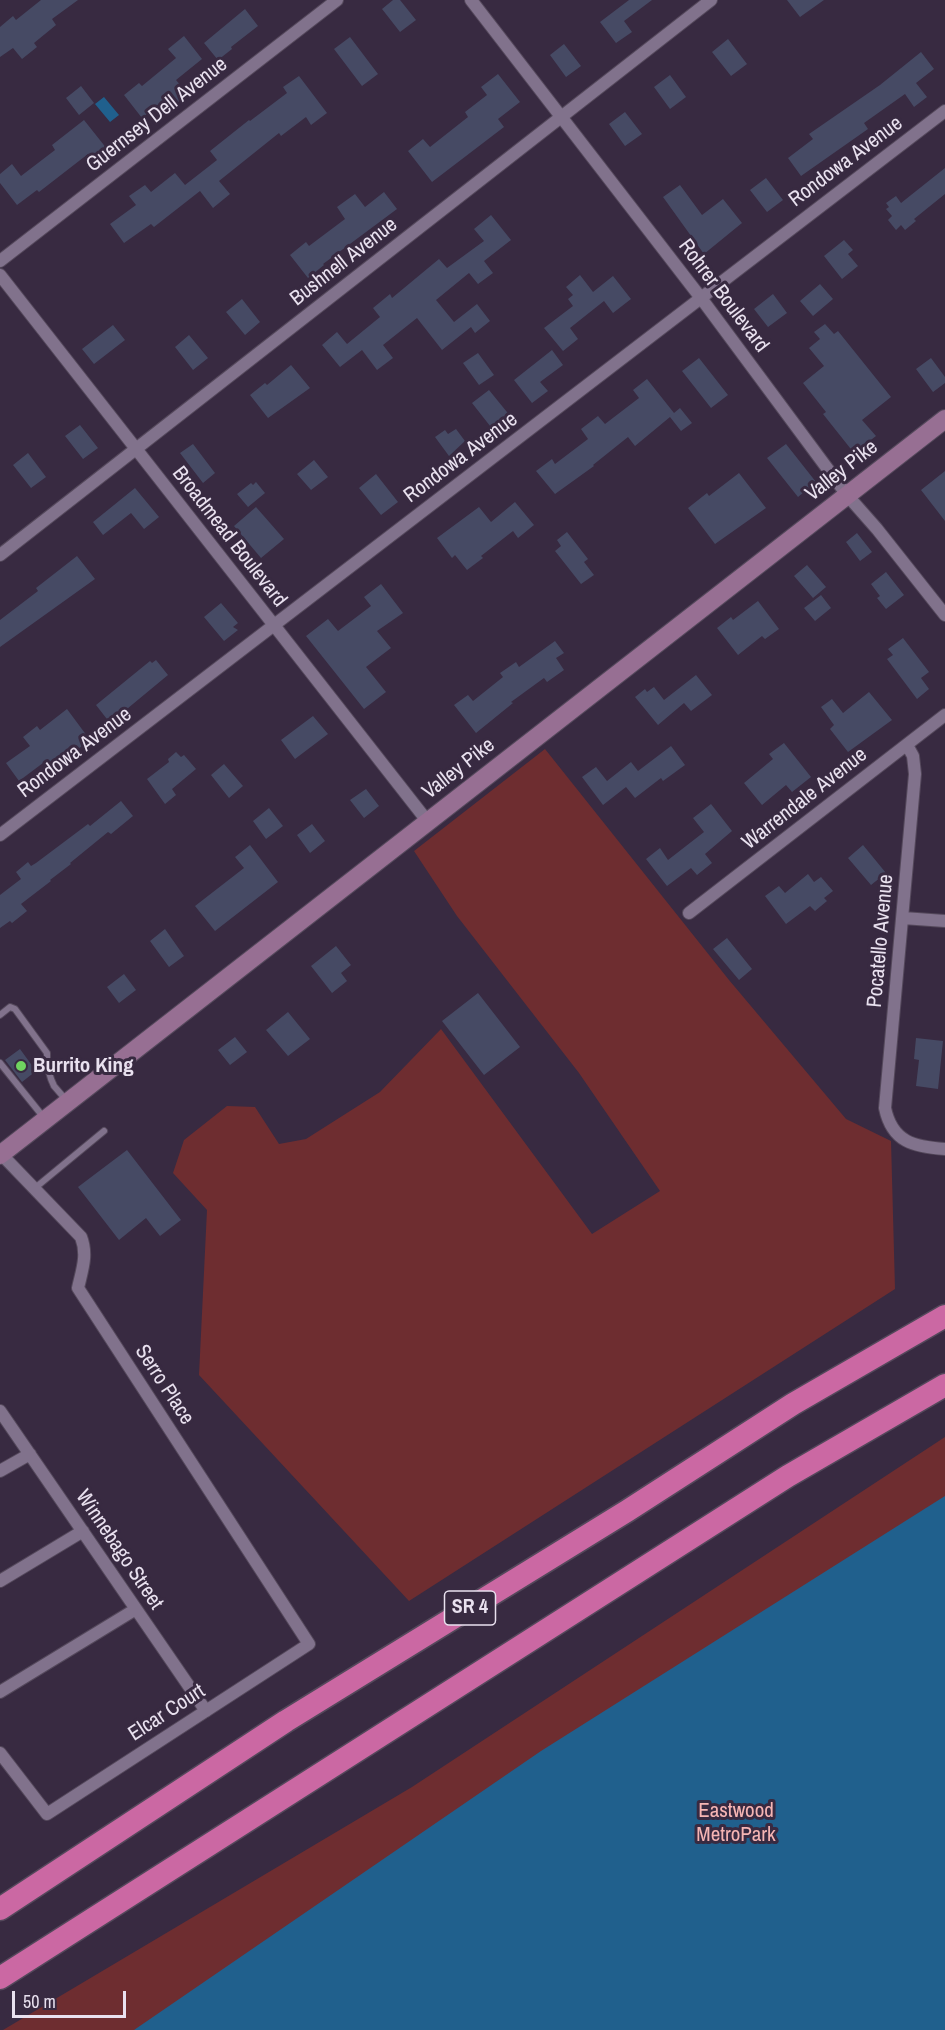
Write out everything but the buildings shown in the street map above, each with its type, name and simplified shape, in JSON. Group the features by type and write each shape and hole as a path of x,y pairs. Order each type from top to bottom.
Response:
{"highway":[{"name":"SR 4","path":"0,1909 286,1721 627,1511 793,1404 945,1316"},
{"path":"0,1978 788,1476 945,1385"}],"street":[{"name":"Guernsey Dell Avenue","path":"0,261 337,0"},
{"name":"Rohrer Boulevard","path":"471,0 701,298 847,495 878,529 945,615"},
{"name":"Bushnell Avenue","path":"0,555 711,0"},
{"name":"Rondowa Avenue","path":"0,835 945,111"},
{"name":"Broadmead Boulevard","path":"0,275 428,822"},
{"name":"Valley Pike","path":"1,1154 945,419"},
{"name":"Warrendale Avenue","path":"689,913 945,715"},
{"name":"Pocatello Avenue","path":"907,745 913,756 915,774 885,1108 892,1129 901,1137 926,1148 945,1149"},
{"path":"903,918 945,921"},
{"name":"Serro Place","path":"1,1154 81,1237 85,1246 85,1257 78,1288 309,1644"},
{"name":"Winnebago Street","path":"0,1411 206,1711"},
{"path":"0,1471 30,1454"},
{"path":"0,1581 82,1531"},
{"path":"0,1692 136,1608"},
{"name":"Elcar Court","path":"0,1753 47,1814 309,1644"}],"lane":[{"path":"0,1015 10,1006 15,1009 47,1053 47,1065 54,1086 68,1101"},
{"path":"0,1063 46,1119"},
{"path":"35,1188 104,1131"}],"green space":[{"path":"545,749 729,980 846,1119 891,1141 895,1289 409,1601 199,1375 207,1210 173,1173 184,1140 227,1106 255,1107 279,1144 306,1139 380,1092 441,1029 592,1234 660,1191 579,1073 457,916 414,851"},
{"name":"Eastwood MetroPark","path":"945,1437 945,2030 3,2030 412,1787"}],"water":[{"path":"104,97 119,115 110,122 95,104"},
{"name":"Eastwood MetroPark","path":"945,1496 945,2030 134,2030 541,1751"}],"place":[{"name":"Burrito King","path":"21,1066"}]}
